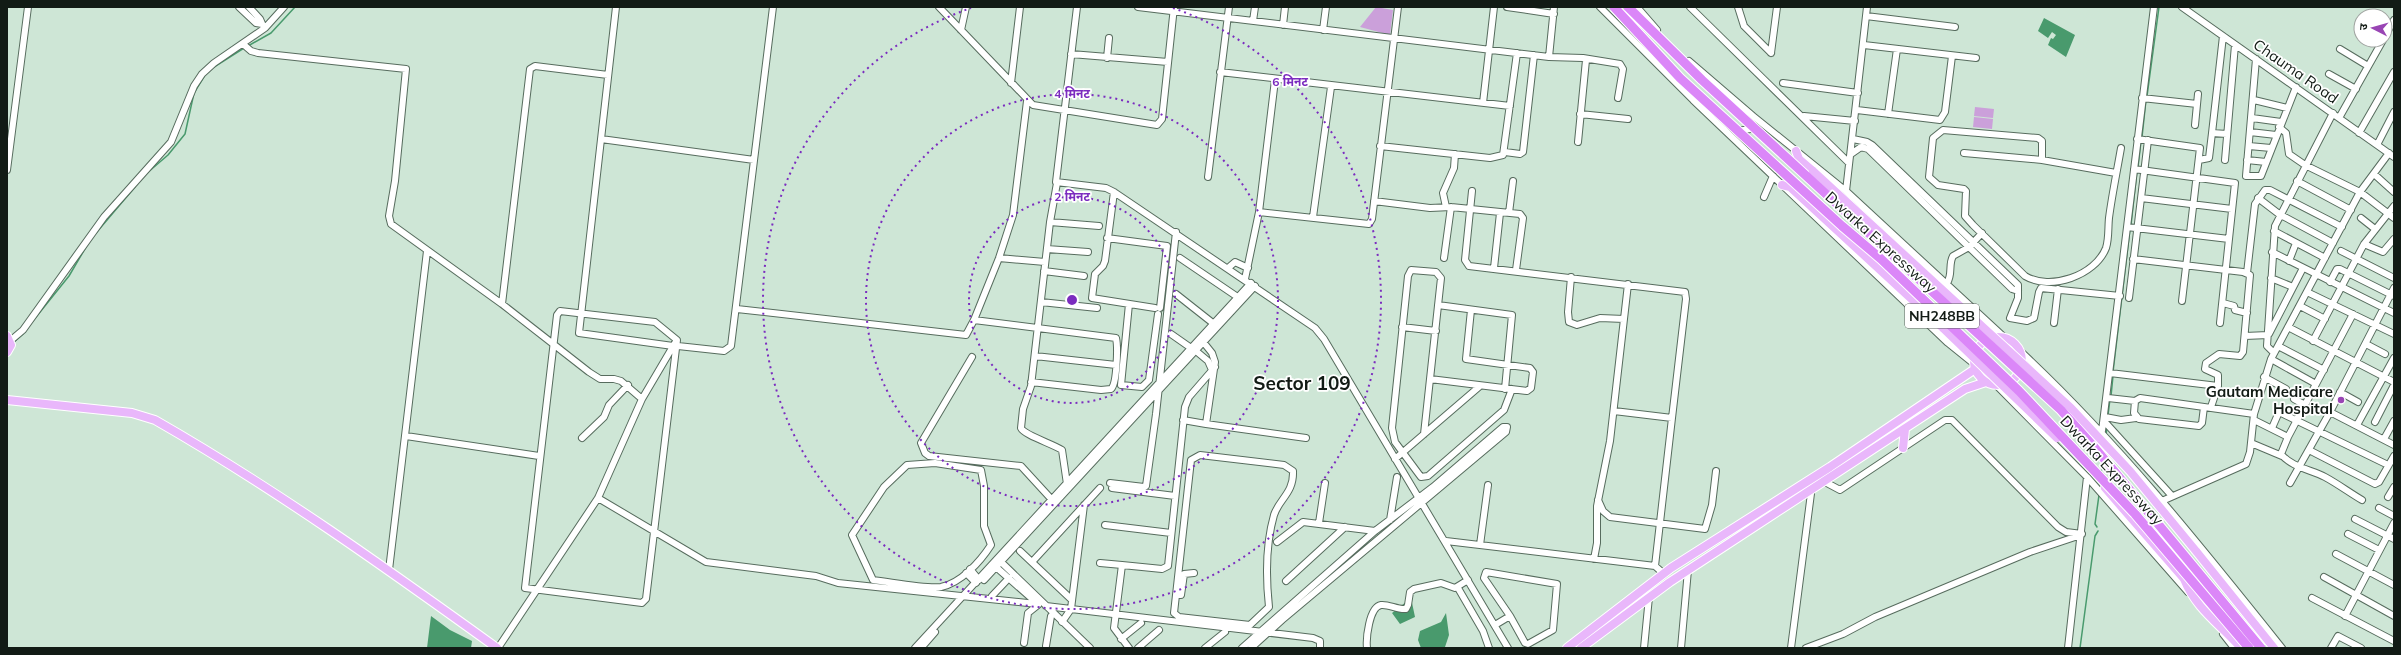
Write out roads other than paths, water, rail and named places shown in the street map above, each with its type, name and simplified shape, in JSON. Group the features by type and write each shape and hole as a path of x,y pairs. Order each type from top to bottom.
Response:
{"highway":[{"name":"Dwarka Expressway","path":"1614,7 1680,78 1892,270 2019,391 2130,508 2249,648"},
{"name":"Dwarka Expressway","path":"1628,7 1702,80 2061,410 2095,448 2261,648"}],"main road":[{"path":"1796,151 1799,159 2071,408 2130,471 2274,648"},
{"path":"1786,186 1914,300 2041,421 2094,475 2184,579 2190,594 2213,621 2227,631 2241,648"},
{"path":"1997,337 2005,338 2012,342 2018,349 2022,362 2016,377 2010,382 1996,385 1986,382 1981,378 1975,366 1977,349 1982,343 1997,337"},
{"path":"7,352 11,345 8,338"},
{"path":"1568,648 1664,574 1813,478 1975,366"},
{"path":"1581,648 1688,570 1825,482 1965,389 1986,382"},
{"path":"7,400 132,413 155,420 313,518 498,648"},
{"path":"1903,448 1905,429"}],"street":[{"path":"7,170 28,7"},
{"path":"239,7 256,24 263,26"},
{"path":"249,7 260,19 263,26"},
{"path":"8,338 23,330 104,217 171,142 194,86 202,74 243,44 284,7"},
{"path":"616,7 579,328 581,334 676,344 724,351 730,349 737,309 773,7"},
{"path":"939,7 1027,101 1039,108 1141,123 1160,124 1174,9"},
{"path":"961,30 966,7"},
{"path":"1010,83 1020,7"},
{"path":"1067,484 1062,450 1050,442 1026,434 1021,428 1023,409 1031,382 1050,222 1057,183 1077,7"},
{"path":"1138,7 1174,9 1283,25 1549,57 1586,60 1623,66 1618,98"},
{"path":"1208,177 1229,7"},
{"path":"1254,21 1255,7"},
{"path":"1283,25 1285,7"},
{"path":"1323,30 1326,7"},
{"path":"1259,212 1313,217 1367,225 1372,219 1398,7"},
{"path":"1483,103 1494,7"},
{"path":"1507,7 1554,14"},
{"path":"1549,57 1554,7"},
{"path":"1600,7 1727,133 1773,176 1786,186 1948,343 1975,366"},
{"path":"1637,7 1663,37 1694,66 1846,191 2005,338"},
{"path":"1690,7 1804,116 1850,163"},
{"path":"1738,7 1744,26 1771,53 1776,7"},
{"path":"1846,191 1857,110 1867,7"},
{"path":"2105,434 2104,419 2108,398 2120,296 2131,227 2137,139 2154,7"},
{"name":"Chauma Road","path":"2182,7 2392,155"},
{"path":"1866,16 1955,27"},
{"path":"2199,160 2209,158 2223,36"},
{"path":"1107,58 1109,38"},
{"path":"243,44 249,50 258,53 406,69 390,220 394,226 502,304 554,346 600,379 616,379 628,385 642,399"},
{"path":"1864,44 1976,58"},
{"path":"2225,160 2235,45"},
{"path":"2339,118 2378,48"},
{"path":"1888,114 1897,49"},
{"path":"2340,49 2368,66"},
{"path":"1380,146 1498,158 1505,152 1517,53"},
{"path":"1071,54 1168,62"},
{"path":"1505,152 1520,154 1523,152 1534,55"},
{"path":"1857,110 1940,120 1945,112 1952,56"},
{"path":"1578,142 1586,60"},
{"path":"2256,60 2254,100 2246,176 2261,176 2280,124 2296,87"},
{"path":"502,304 530,69 535,66 608,75"},
{"path":"1220,72 1331,87 1510,106"},
{"path":"2359,133 2394,72"},
{"path":"2329,74 2356,88"},
{"path":"1245,279 1259,212 1275,80"},
{"path":"1783,83 1858,93"},
{"path":"1313,217 1331,87"},
{"path":"2194,125 2198,94"},
{"path":"2142,98 2197,104"},
{"path":"2254,100 2287,108"},
{"path":"737,309 962,336 968,332 999,258 1014,209 1027,101"},
{"path":"2377,145 2394,112"},
{"path":"2274,353 2267,346 2274,231 2288,198 2333,113"},
{"path":"1580,114 1628,119"},
{"path":"1804,116 1855,121"},
{"path":"2252,118 2280,124 2286,133 2288,154 2305,165 2360,192 2394,218"},
{"path":"1727,133 1766,126"},
{"path":"2042,160 2043,145 2042,141 2038,138 1943,130 1934,138 1929,177 1938,185 1966,191 1965,216 1988,240 2029,278 2046,283 2073,278 2091,266 2106,248 2116,173 2121,148"},
{"path":"2250,132 2276,135"},
{"path":"2212,133 2227,134"},
{"path":"601,139 754,160"},
{"path":"1853,139 1862,140 1872,145 1971,245"},
{"path":"2137,139 2198,146 2200,148 2182,300"},
{"path":"1851,154 1861,147 1862,140"},
{"path":"2129,298 2133,259 2131,227 2141,198 2148,140"},
{"path":"2249,146 2271,148"},
{"path":"1861,147 1868,149 1971,245 2018,286 2018,298 2010,318 2027,321 2035,315 2040,289 2120,296"},
{"path":"1964,153 2042,160 2116,173"},
{"path":"1444,258 1448,207 1443,193 1454,168 1455,154"},
{"path":"2162,501 2242,468 2248,460 2254,417 2264,377 2271,359 2360,192 2392,155"},
{"path":"2247,160 2266,162"},
{"path":"2134,169 2235,183 2220,323"},
{"path":"2374,174 2394,192"},
{"path":"1764,197 1773,176"},
{"path":"1509,213 1513,181"},
{"path":"2297,181 2351,210"},
{"path":"1057,183 1106,188 1114,192 1253,284 1319,332 1421,504 1446,541 1508,648"},
{"path":"1472,190 1465,260 1466,264 1681,290 1686,295 1655,566"},
{"path":"2247,273 2255,204 2258,198 2268,190 2288,198 2342,227"},
{"path":"1114,192 1104,260 1094,276 1092,298 1158,310"},
{"path":"2141,198 2232,209"},
{"path":"2258,198 2280,214 2333,243"},
{"path":"1374,201 1430,208 1448,207 1520,214 1523,218 1516,270"},
{"path":"2313,340 2342,287 2355,258 2364,244 2394,206"},
{"path":"1494,268 1500,213"},
{"path":"2361,218 2376,229"},
{"path":"1050,222 1099,226"},
{"path":"2131,227 2229,239"},
{"path":"2274,231 2325,258"},
{"path":"1174,496 1111,486 1146,486 1176,232"},
{"path":"1947,283 1951,276 1950,265 1953,256 1971,245 1982,233"},
{"path":"1107,238 1167,246 1149,380 1144,386"},
{"path":"2364,244 2383,252 2394,239"},
{"path":"1978,251 1988,240"},
{"path":"2288,261 2296,243"},
{"path":"1047,248 1088,252"},
{"path":"389,570 427,251"},
{"path":"2272,252 2394,313"},
{"path":"2341,252 2394,278"},
{"path":"999,258 1045,262"},
{"path":"1180,258 1239,298"},
{"path":"2104,419 2121,420 2136,418 2199,426 2202,423 2218,386 2218,375 2205,369 2206,363 2219,354 2240,356 2244,336 2251,278 2247,273 2133,259"},
{"path":"1228,268 1234,262 1248,268"},
{"path":"2268,335 2303,268"},
{"path":"2290,483 2298,466 2309,450 2330,412 2393,293 2337,269 2330,282"},
{"path":"1424,434 1436,331 1440,275 1436,272 1411,270 1408,276 1392,428 1393,438 1402,453 1421,477 1428,476 1504,410 1512,389"},
{"path":"1044,271 1084,276"},
{"path":"1571,277 1568,312 1569,322 1577,325 1600,318 1624,319"},
{"path":"2271,278 2293,287"},
{"path":"1194,349 1204,343 1253,284"},
{"path":"921,648 978,582 1158,386 1194,349 1214,324 1253,284"},
{"path":"1594,559 1596,548 1598,500 1614,410 1628,284"},
{"path":"2054,323 2058,290"},
{"path":"2307,292 2394,334"},
{"path":"1176,294 1214,324"},
{"path":"1041,302 1097,308"},
{"path":"2223,303 2234,306 2235,310 2247,313"},
{"path":"1129,304 1120,384 1144,386 1150,392"},
{"path":"1438,305 1512,315 1505,389"},
{"path":"2300,306 2325,319"},
{"path":"564,310 580,311 656,322 676,344 656,531 645,602 634,603 526,589 524,585 539,456 559,312 564,310"},
{"path":"1430,379 1505,389 1529,390 1533,372 1530,368 1466,360 1471,310"},
{"path":"2282,456 2288,436 2297,422 2353,314"},
{"path":"974,320 1114,336 1117,341 1113,388 1107,390 1031,382"},
{"path":"1402,326 1436,331"},
{"path":"2288,327 2384,377 2394,385 2375,422"},
{"path":"1171,334 1194,349 1210,363 1214,369"},
{"path":"2244,336 2252,337 2268,335"},
{"path":"1204,343 1212,353 1214,369 1206,424"},
{"path":"498,648 598,498 642,399 676,344"},
{"path":"2366,344 2385,354"},
{"path":"2278,346 2324,370"},
{"path":"2018,349 2105,434 2162,501 2282,648"},
{"path":"1034,356 1116,365"},
{"path":"972,357 921,443 925,453 929,456 1021,466 1034,478 1053,501"},
{"path":"2357,425 2394,358"},
{"path":"2271,359 2316,384"},
{"path":"1100,563 1165,568 1169,562 1174,496 1186,401 1214,369"},
{"path":"2110,373 2218,386"},
{"path":"2264,377 2286,389"},
{"path":"1149,380 1158,386"},
{"path":"582,438 604,418 609,404 628,385"},
{"path":"1996,385 2087,477 2190,594"},
{"path":"915,648 998,564 1067,484 1150,392 1158,386"},
{"path":"1395,459 1480,386"},
{"path":"2340,392 2358,402"},
{"path":"2108,398 2135,401 2137,399 2145,398 2208,407 2254,417 2288,436"},
{"path":"2294,400 2305,405"},
{"path":"2135,401 2136,418"},
{"path":"2370,401 2382,408"},
{"path":"1614,410 1672,418"},
{"path":"2272,428 2279,412 2388,465"},
{"path":"2330,412 2394,445"},
{"path":"2104,419 2172,496"},
{"path":"1183,420 1306,438"},
{"path":"1825,482 1840,490 1945,420 1952,420 2058,527 2066,532 2082,534"},
{"path":"2384,439 2394,421"},
{"path":"1251,648 1279,619 1375,531 1433,487 1503,427 1507,428 1506,432 1421,504 1279,619"},
{"path":"406,436 539,456"},
{"path":"2251,443 2282,456 2312,473 2324,476 2362,500"},
{"path":"2309,450 2375,484 2379,482 2394,456"},
{"path":"1270,607 1247,625 1178,617 1175,615 1174,610 1193,458 1200,455 1291,467 1294,474 1287,496 1276,512 1272,524 1268,560 1270,607 1279,619"},
{"path":"935,463 981,470 984,486 984,526 991,546 983,558 968,571 955,582 940,587 873,580 852,535 884,487 906,465 935,463"},
{"path":"1598,500 1603,511 1610,517 1700,529 1707,527 1716,471"},
{"path":"1390,520 1397,477"},
{"path":"2068,648 2082,534 2087,477"},
{"path":"1791,648 1813,478"},
{"path":"1319,523 1324,483"},
{"path":"1480,545 1488,485"},
{"path":"2388,497 2394,487"},
{"path":"1032,562 1100,488"},
{"path":"598,498 656,531 694,556 712,564 816,576 838,583 1038,604"},
{"path":"1062,622 1071,609 1084,505"},
{"path":"2379,508 2394,516"},
{"path":"2355,519 2394,539"},
{"path":"1277,542 1299,523 1319,523 1375,531"},
{"path":"2345,616 2394,523"},
{"path":"1105,525 1171,533"},
{"path":"1286,581 1345,527"},
{"path":"1806,648 1844,634 1875,617 2009,561 2082,534"},
{"path":"2348,534 2379,550"},
{"path":"1446,541 1655,566 1664,574"},
{"path":"1020,551 1072,600"},
{"path":"2336,554 2394,585"},
{"path":"998,564 1009,578 1084,648"},
{"path":"998,564 1046,606 1090,648"},
{"path":"1122,565 1114,628 1129,648"},
{"path":"1681,648 1688,570"},
{"path":"968,571 978,582"},
{"path":"1486,572 1557,584 1554,626 1550,633 1532,643 1525,643 1510,616 1484,578 1486,572"},
{"path":"1176,595 1182,595 1184,574 1194,573"},
{"path":"2324,577 2355,596 2394,616"},
{"path":"992,596 1009,578"},
{"path":"1367,648 1367,635 1372,612 1376,607 1380,605 1406,609 1410,592 1414,589 1440,583 1452,588 1458,588 1468,580"},
{"path":"1458,588 1483,631 1489,648"},
{"path":"1015,601 1025,593"},
{"path":"1644,648 1649,597"},
{"path":"2312,598 2394,641"},
{"path":"1024,643 1028,613 1038,604"},
{"path":"1046,606 1264,634 1318,639 1320,641 1320,648"},
{"path":"1263,614 1273,625"},
{"path":"1046,646 1051,616"},
{"path":"1495,625 1510,616"},
{"path":"2213,621 2234,648"},
{"path":"1122,639 1141,623"},
{"path":"1138,648 1159,630"},
{"path":"1205,648 1225,632"},
{"path":"1242,648 1264,634"},
{"path":"2331,648 2338,636 2361,648"}],"waterway":[{"path":"248,46 271,33 295,7"},
{"path":"2147,96 2159,7"},
{"path":"214,67 244,48"},
{"path":"147,173 168,155 185,134 194,93 205,75"},
{"path":"2142,137 2146,100"},
{"path":"2138,167 2141,141"},
{"path":"2131,225 2137,171"},
{"path":"96,233 135,187"},
{"path":"2113,372 2130,229"},
{"path":"32,322 69,276 86,247"},
{"path":"14,342 23,334"},
{"path":"2111,396 2113,376"},
{"path":"2108,415 2110,399"},
{"path":"2106,435 2107,427"},
{"path":"2101,473 2103,463"},
{"path":"2097,527 2095,524 2099,495"},
{"path":"2080,648 2095,536 2098,531"}],"place":[{"name":"Gautam Medicare Hospital","path":"2341,400"}],"district":[{"name":"Sector 109","path":"1302,383"}]}
